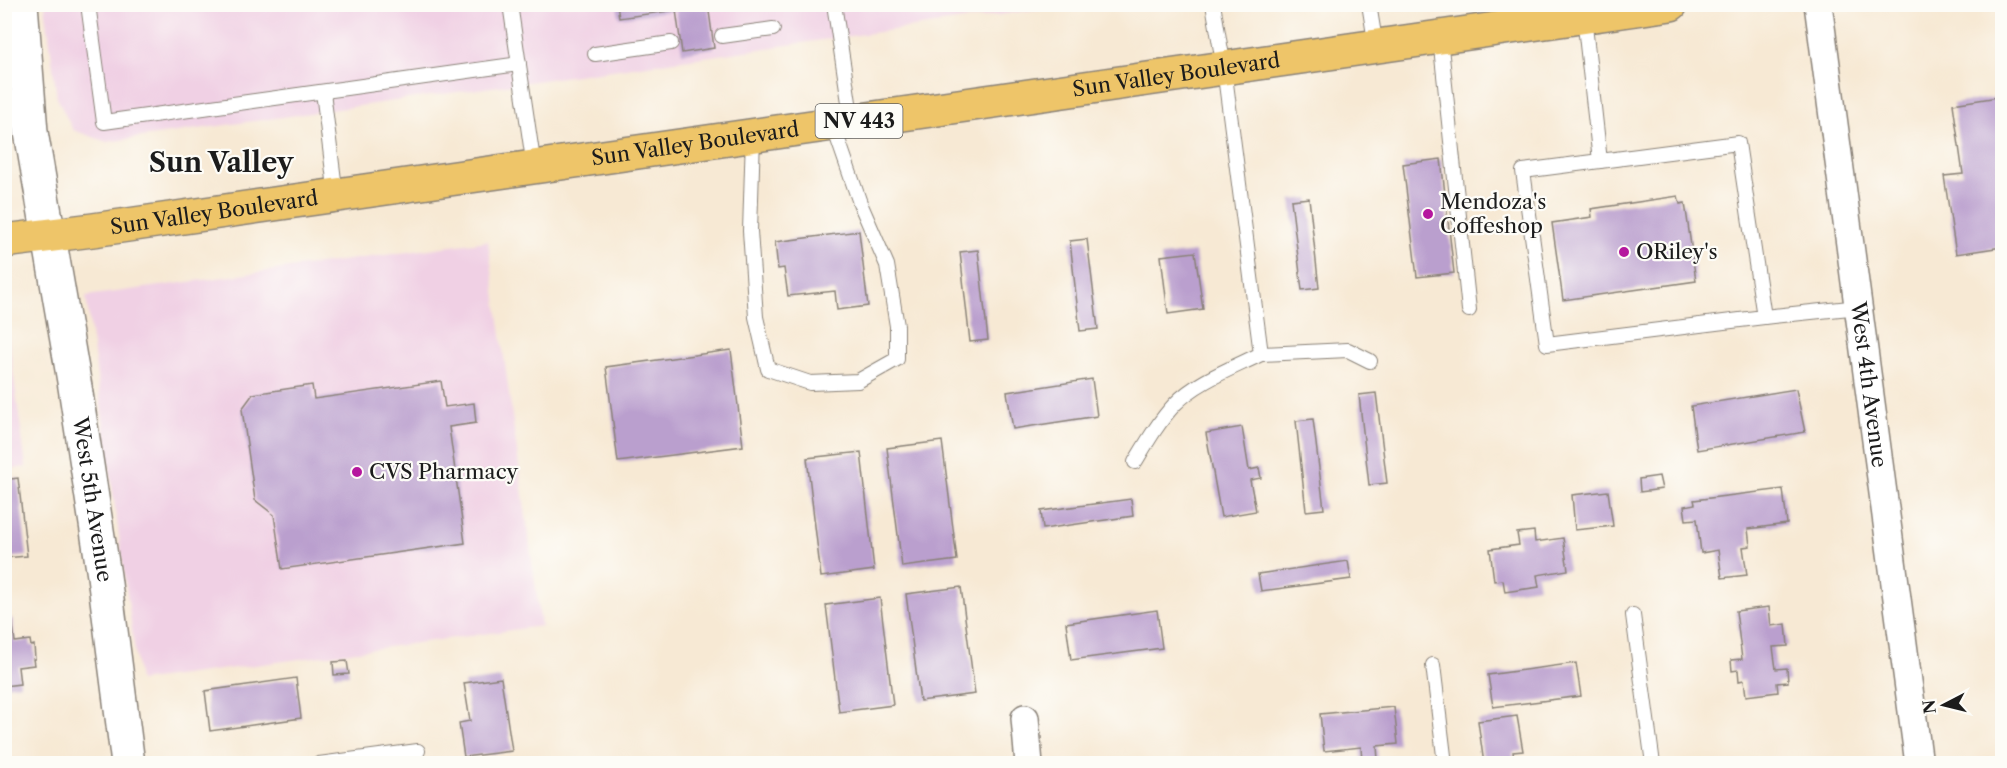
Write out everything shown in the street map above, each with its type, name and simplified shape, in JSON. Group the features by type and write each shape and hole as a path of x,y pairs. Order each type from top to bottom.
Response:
{"main road":[{"name":"Sun Valley Boulevard","path":"4,241 336,196 1671,4"}],"street":[{"name":"West 5th Avenue","path":"21,4 31,132 75,387 107,596 128,764"},
{"name":"West 4th Avenue","path":"1818,4 1919,764"},
{"path":"1025,718 1029,764"}],"lane":[{"path":"88,4 104,122 519,64"},
{"path":"510,4 534,167"},
{"path":"753,136 750,231 756,317 768,369 810,383 858,381 897,359 897,326 887,265 860,203 842,123 834,4"},
{"path":"1213,4 1224,68 1261,354"},
{"path":"1369,4 1376,47"},
{"path":"1584,17 1600,161"},
{"path":"722,36 772,29"},
{"path":"1440,38 1469,310"},
{"path":"595,54 671,43"},
{"path":"322,92 336,196"},
{"path":"1764,317 1738,143 1523,171 1547,344 1858,307"},
{"path":"1135,462 1176,403 1212,377 1261,354 1348,350 1370,361"},
{"path":"1633,615 1653,764"},
{"path":"1433,665 1446,764"},
{"path":"319,764 418,751"}],"shaded area":[{"path":"45,5 1068,5 107,142 73,130 57,98"},
{"name":"CVS Pharmacy","path":"488,241 541,626 139,681 86,296"},
{"path":"5,327 7,327 26,467 5,470"}],"building":[{"path":"617,4 708,4 714,48 682,53 676,10 619,18"},
{"path":"1998,97 2002,125 2002,247 1956,254 1944,176 1963,174 1953,104"},
{"name":"Mendoza's Coffeshop","path":"1441,159 1454,273 1417,277 1403,164"},
{"name":"ORiley's","path":"1678,196 1680,204 1685,203 1696,281 1563,300 1552,223 1592,217 1591,209"},
{"path":"1309,198 1319,288 1302,290 1291,200"},
{"path":"859,231 868,306 837,310 835,291 788,296 784,268 778,269 775,242"},
{"path":"1087,239 1098,329 1080,331 1070,241"},
{"path":"978,250 988,340 970,342 960,252"},
{"path":"1195,252 1203,309 1168,314 1161,256"},
{"path":"731,350 743,446 618,462 606,367"},
{"path":"1092,379 1097,416 1013,429 1007,392"},
{"path":"441,381 445,407 474,403 476,423 449,427 465,543 282,569 274,515 255,500 242,409 253,394 312,385 314,399"},
{"path":"1796,389 1805,432 1697,450 1691,406"},
{"path":"1376,393 1387,483 1369,485 1359,395"},
{"path":"1313,419 1324,509 1306,511 1296,421"},
{"path":"1242,427 1249,470 1259,468 1261,478 1250,480 1256,511 1221,517 1206,433"},
{"path":"942,441 957,560 902,567 887,448"},
{"path":"861,452 874,570 821,577 807,458"},
{"path":"1659,476 1662,489 1640,492 1639,479"},
{"path":"18,478 27,556 4,558 4,480"},
{"path":"1783,489 1787,524 1748,529 1750,546 1743,547 1747,575 1722,578 1718,550 1701,553 1697,519 1686,520 1684,506 1695,504 1694,500"},
{"path":"1608,491 1613,526 1575,530 1572,495"},
{"path":"1131,499 1133,516 1043,529 1041,511"},
{"path":"1534,531 1535,542 1563,538 1568,570 1537,575 1539,587 1505,592 1503,580 1494,581 1490,549 1519,545 1517,533"},
{"path":"1348,561 1351,579 1261,591 1258,574"},
{"path":"961,587 975,694 920,701 906,594"},
{"path":"880,598 893,705 839,712 826,605"},
{"path":"1769,607 1771,626 1786,624 1788,646 1773,647 1776,669 1787,668 1788,682 1777,683 1778,692 1746,696 1744,680 1739,681 1738,670 1732,671 1731,660 1742,659 1736,611"},
{"path":"1157,610 1162,648 1071,660 1066,623"},
{"path":"12,618 15,642 30,640 31,646 34,645 35,659 33,659 34,665 18,667 20,684 4,686 4,619"},
{"path":"347,661 349,674 334,675 333,662"},
{"path":"1576,663 1581,696 1493,707 1488,675"},
{"path":"296,678 301,718 210,731 205,691"},
{"path":"501,678 512,751 464,757 459,723 470,721 464,683"},
{"path":"1394,707 1398,744 1377,746 1378,760 1362,762 1361,747 1324,751 1320,714"},
{"path":"1517,716 1523,751 1513,752 1514,760 1484,764 1478,721"}],"place":[{"name":"Mendoza's Coffeshop","path":"1428,214"},
{"name":"ORiley's","path":"1624,252"},
{"name":"CVS Pharmacy","path":"357,472"}],"district":[{"name":"Sun Valley","path":"221,163"}]}
